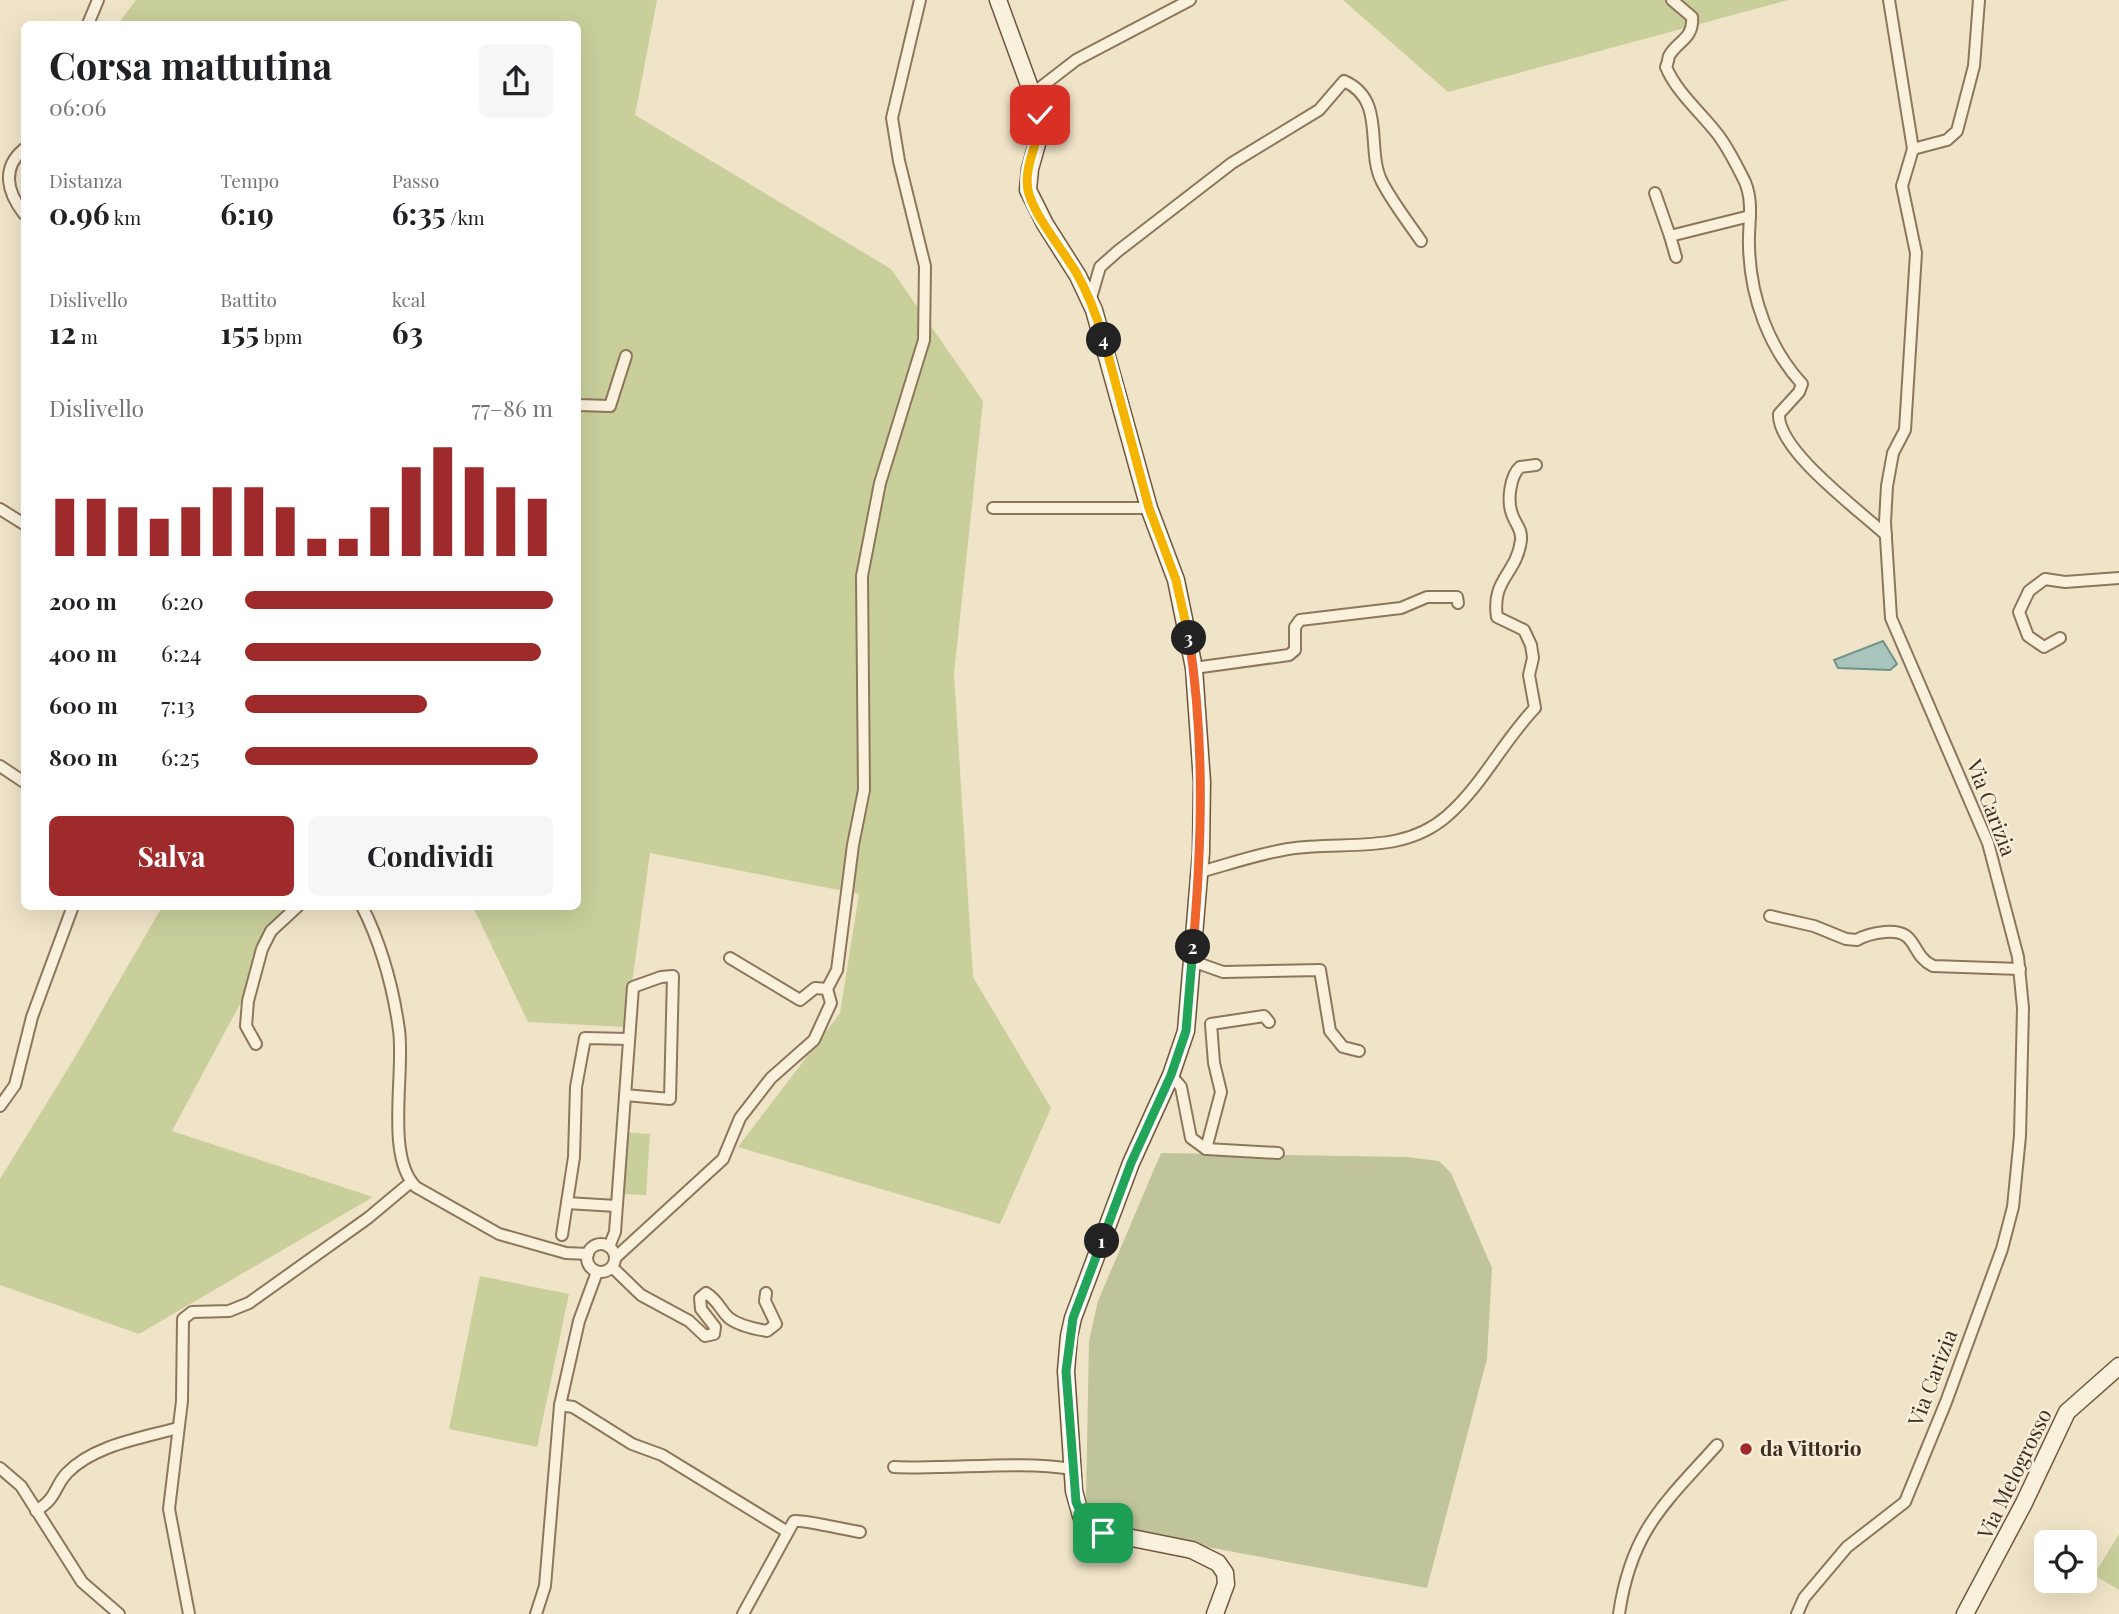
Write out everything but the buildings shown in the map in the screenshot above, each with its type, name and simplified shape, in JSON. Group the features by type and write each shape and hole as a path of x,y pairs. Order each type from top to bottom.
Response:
{"main road":[{"path":"998,0 1040,123 1028,190 1090,300 1111,363 1149,508 1179,590 1194,668 1202,782 1200,872 1186,1031 1171,1075 1131,1163 1073,1318 1066,1371 1078,1510 1091,1527 1103,1533 1192,1550 1218,1563 1225,1573 1226,1584 1215,1614"},
{"name":"Via Melogrosso","path":"1965,1614 2024,1503 2067,1412 2119,1366"}],"street":[{"path":"89,21 98,0"},
{"path":"612,1257 723,1159 740,1118 771,1078 814,1040 831,1003 827,989 837,970 853,845 864,790 862,576 880,483 924,340 925,266 899,161 892,118 920,0"},
{"path":"1032,94 1076,60 1191,0"},
{"path":"1672,0 1692,17 1692,22 1688,35 1669,56 1666,67 1718,134 1746,184 1750,216 1749,248 1760,310 1771,343 1785,367 1802,384 1799,392 1779,414 1782,433 1814,473 1886,535"},
{"path":"1889,0 1913,149 1947,140 1957,131 1974,66 1979,0"},
{"path":"1090,300 1100,267 1118,251 1232,163 1319,110 1344,81 1354,85 1373,114 1381,180 1421,241"},
{"name":"Via Carizia","path":"1797,1614 1804,1598 1847,1547 1905,1502 1946,1402 2002,1249 2012,1207 2020,1136 2023,1008 2020,969 1988,843 1891,618 1886,535 1887,486 1893,453 1905,430 1916,253 1902,186 1913,149"},
{"path":"21,151 14,157 7,176 14,201 21,210"},
{"path":"1655,193 1676,257"},
{"path":"1670,236 1750,216"},
{"path":"581,405 610,407 626,356"},
{"path":"1200,872 1289,849 1384,845 1416,836 1448,815 1493,763 1535,708 1529,675 1533,658 1531,645 1524,631 1497,617 1495,599 1498,585 1511,569 1520,543 1520,528 1511,509 1513,478 1520,467 1536,465"},
{"path":"993,508 1149,508"},
{"path":"0,509 21,522"},
{"path":"2060,638 2044,647 2028,636 2019,612 2029,591 2045,579 2077,586 2119,578"},
{"path":"1194,668 1289,655 1295,650 1295,626 1300,620 1401,608 1427,597 1457,597 1458,603"},
{"path":"0,766 21,780"},
{"path":"0,1105 15,1085 32,1017 72,910"},
{"path":"256,1044 246,1026 248,1001 262,949 271,931 295,910"},
{"path":"364,910 376,934 391,980 400,1033 401,1156 411,1182 499,1234 566,1253 588,1254 597,1245 612,1257 641,1295 689,1321 705,1335 714,1334 715,1327 701,1309 700,1298 706,1293 716,1299 729,1318 767,1331 776,1324 765,1301 766,1293"},
{"path":"1770,916 1814,926 1846,939 1857,940 1864,936 1902,932 1908,936 1926,963 1933,966 2020,969"},
{"path":"730,958 800,1000 815,988 827,989"},
{"path":"1192,961 1223,972 1320,970 1330,1031 1343,1047 1359,1051"},
{"path":"588,1254 589,1264 597,1272 606,1272 612,1257 615,1231 629,1039 633,987 661,977 673,976 670,1099 625,1095"},
{"path":"1206,1149 1221,1092 1214,1063 1211,1024 1264,1016 1269,1022"},
{"path":"562,1236 574,1157 576,1087 585,1038 629,1039"},
{"path":"1171,1075 1181,1087 1191,1138 1206,1149 1278,1153"},
{"path":"189,1614 169,1509 184,1365 183,1319 192,1311 229,1311 249,1303 368,1218 411,1182"},
{"path":"567,1203 617,1206"},
{"path":"536,1614 545,1586 560,1405 579,1321 597,1272"},
{"path":"560,1405 573,1407 632,1444 662,1454 786,1531"},
{"path":"36,1511 52,1501 67,1474 103,1450 178,1429"},
{"path":"1619,1614 1623,1584 1649,1521 1717,1445"},
{"path":"894,1467 967,1468 1035,1464 1073,1469"},
{"path":"0,1468 21,1486 82,1582 119,1614"},
{"path":"743,1614 779,1550 786,1531 794,1521 800,1519 826,1527 860,1532"}],"green space":[{"path":"136,0 657,0 635,115 891,269 983,401 954,674 973,977 1051,1108 1000,1224 738,1147 840,1013 859,894 650,853 626,1027 528,1022 474,910 581,910 581,21 120,21"},
{"path":"1343,0 1788,0 1448,92"},
{"path":"160,910 290,910 172,1131 373,1197 139,1334 0,1285 0,1179"},
{"path":"624,1132 650,1134 646,1195 621,1194"},
{"path":"1161,1153 1406,1157 1439,1161 1451,1173 1492,1268 1487,1359 1427,1588 1105,1528 1091,1517 1086,1497 1089,1341 1098,1301"},
{"path":"480,1276 569,1294 537,1447 449,1429"},
{"path":"2119,1534 2119,1590 2097,1577 2097,1570"}],"water":[{"path":"1883,641 1897,664 1890,670 1838,668 1834,660"}],"place":[{"name":"da Vittorio","path":"1746,1449"}],"route":[{"path":"1040,115 1040,133 1030,169 1028,190 1045,224 1078,276 1094,310 1114,374 1149,508 1171,563 1182,600 1199,708 1201,853 1186,1031 1171,1075 1131,1163 1073,1318 1069,1336 1066,1371 1074,1491 1081,1516 1091,1527 1103,1533"}]}
